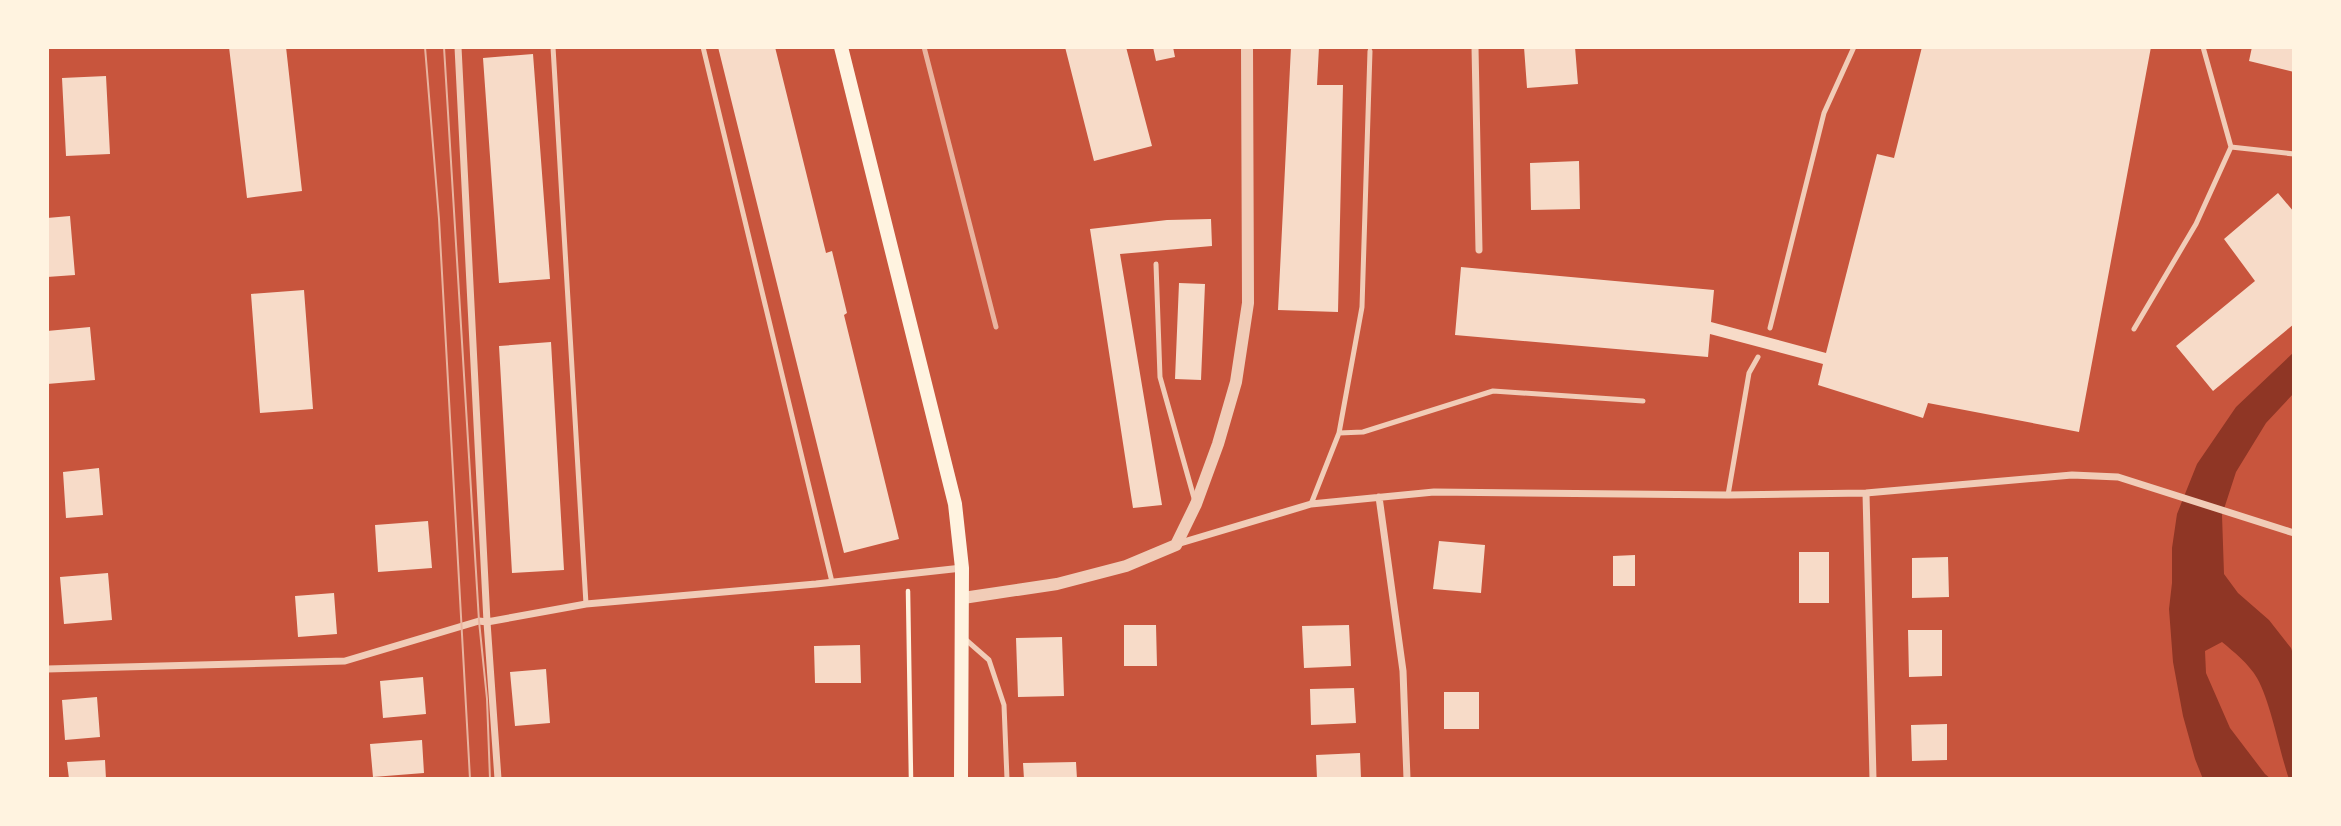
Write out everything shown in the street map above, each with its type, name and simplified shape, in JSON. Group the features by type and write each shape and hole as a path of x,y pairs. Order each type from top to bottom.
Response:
{"main road":[{"path":"841,47 955,505 963,598 961,779"}],"street":[{"path":"458,47 487,622 498,779"},
{"path":"1176,545 1196,504 1218,444 1236,382 1248,303 1247,47"},
{"path":"1475,47 1479,250"},
{"path":"963,598 1058,584 1126,566 1176,545 1311,504 1434,492 1728,495 1866,493 2071,475 2118,477 2294,533"},
{"path":"1866,493 1873,779"},
{"path":"1379,497 1402,671 1407,779"},
{"path":"47,668 345,661 479,621 487,622 586,604 962,568"}],"lane":[{"path":"553,47 586,604"},
{"path":"704,47 832,582"},
{"path":"1770,328 1824,113 1854,47"},
{"path":"2134,329 2196,224 2231,147 2203,47"},
{"path":"1311,504 1339,433 1362,307 1370,51"},
{"path":"2231,147 2294,154"},
{"path":"1156,264 1160,377 1196,504"},
{"path":"1728,495 1749,373 1758,357"},
{"path":"1339,433 1363,432 1493,391 1643,401"},
{"path":"963,638 989,660 1004,705 1007,779"}],"path":[{"path":"907,573 911,779"}],"shaded area":[{"path":"2294,352 2294,393 2266,423 2236,472 2222,515 2224,574 2238,593 2269,620 2291,648 2294,657 2294,779 2289,779 2271,713 2257,678 2246,663 2222,642 2205,651 2206,673 2230,728 2271,779 2203,779 2183,716 2173,662 2169,609 2172,548 2177,514 2197,464 2236,407"}],"building":[{"path":"229,47 286,47 302,191 247,198"},
{"path":"718,47 775,47 826,253 832,251 847,313 844,315 899,539 844,553"},
{"path":"1065,47 1126,47 1152,146 1094,161"},
{"path":"1153,47 1173,47 1175,57 1156,61"},
{"path":"1291,47 1319,47 1317,85 1343,85 1338,312 1278,310"},
{"path":"1524,47 1575,47 1578,84 1527,88"},
{"path":"1922,47 2151,47 2079,432 1928,403 1923,418 1818,385 1823,364 1710,334 1708,357 1455,335 1461,267 1714,290 1711,322 1826,353 1877,154 1894,158"},
{"path":"2252,47 2294,47 2294,72 2249,61"},
{"path":"533,54 550,279 499,283 483,58"},
{"path":"106,76 110,154 66,156 62,78"},
{"path":"1579,161 1580,209 1531,210 1530,163"},
{"path":"2278,193 2294,212 2294,324 2213,391 2176,346 2255,281 2224,239"},
{"path":"70,216 75,275 47,277 47,218"},
{"path":"1211,219 1212,246 1120,254 1162,505 1133,508 1090,229 1167,220"},
{"path":"1179,283 1205,284 1201,380 1175,379"},
{"path":"304,290 313,409 260,413 251,294"},
{"path":"90,327 95,380 47,384 47,331"},
{"path":"551,342 564,570 512,573 499,346"},
{"path":"99,468 103,515 66,518 63,472"},
{"path":"428,521 432,568 378,572 375,525"},
{"path":"1439,541 1485,545 1481,593 1433,589"},
{"path":"1799,552 1829,552 1829,603 1799,603"},
{"path":"1635,555 1635,586 1613,586 1613,556"},
{"path":"1948,557 1949,597 1912,598 1912,558"},
{"path":"108,573 112,620 64,624 60,577"},
{"path":"334,593 337,634 298,637 295,596"},
{"path":"1124,625 1156,625 1157,666 1124,666"},
{"path":"1349,625 1351,666 1304,668 1302,626"},
{"path":"1908,630 1942,630 1942,676 1909,677"},
{"path":"1062,637 1064,696 1018,697 1016,638"},
{"path":"860,645 861,683 815,683 814,646"},
{"path":"546,669 550,723 515,726 510,672"},
{"path":"423,677 426,714 383,718 380,681"},
{"path":"1354,688 1356,723 1311,725 1310,689"},
{"path":"1444,692 1479,692 1479,729 1444,729"},
{"path":"97,697 100,737 65,740 62,700"},
{"path":"1947,724 1947,760 1912,761 1911,725"},
{"path":"422,740 424,773 373,777 370,744"},
{"path":"1360,753 1361,779 1317,779 1316,755"},
{"path":"105,760 106,779 69,779 67,762"},
{"path":"1076,762 1077,779 1024,779 1023,763"}],"tram line":[{"path":"425,47 439,219 470,779"},
{"path":"444,47 490,779"}],"railway":[{"path":"924,47 996,327"}]}
